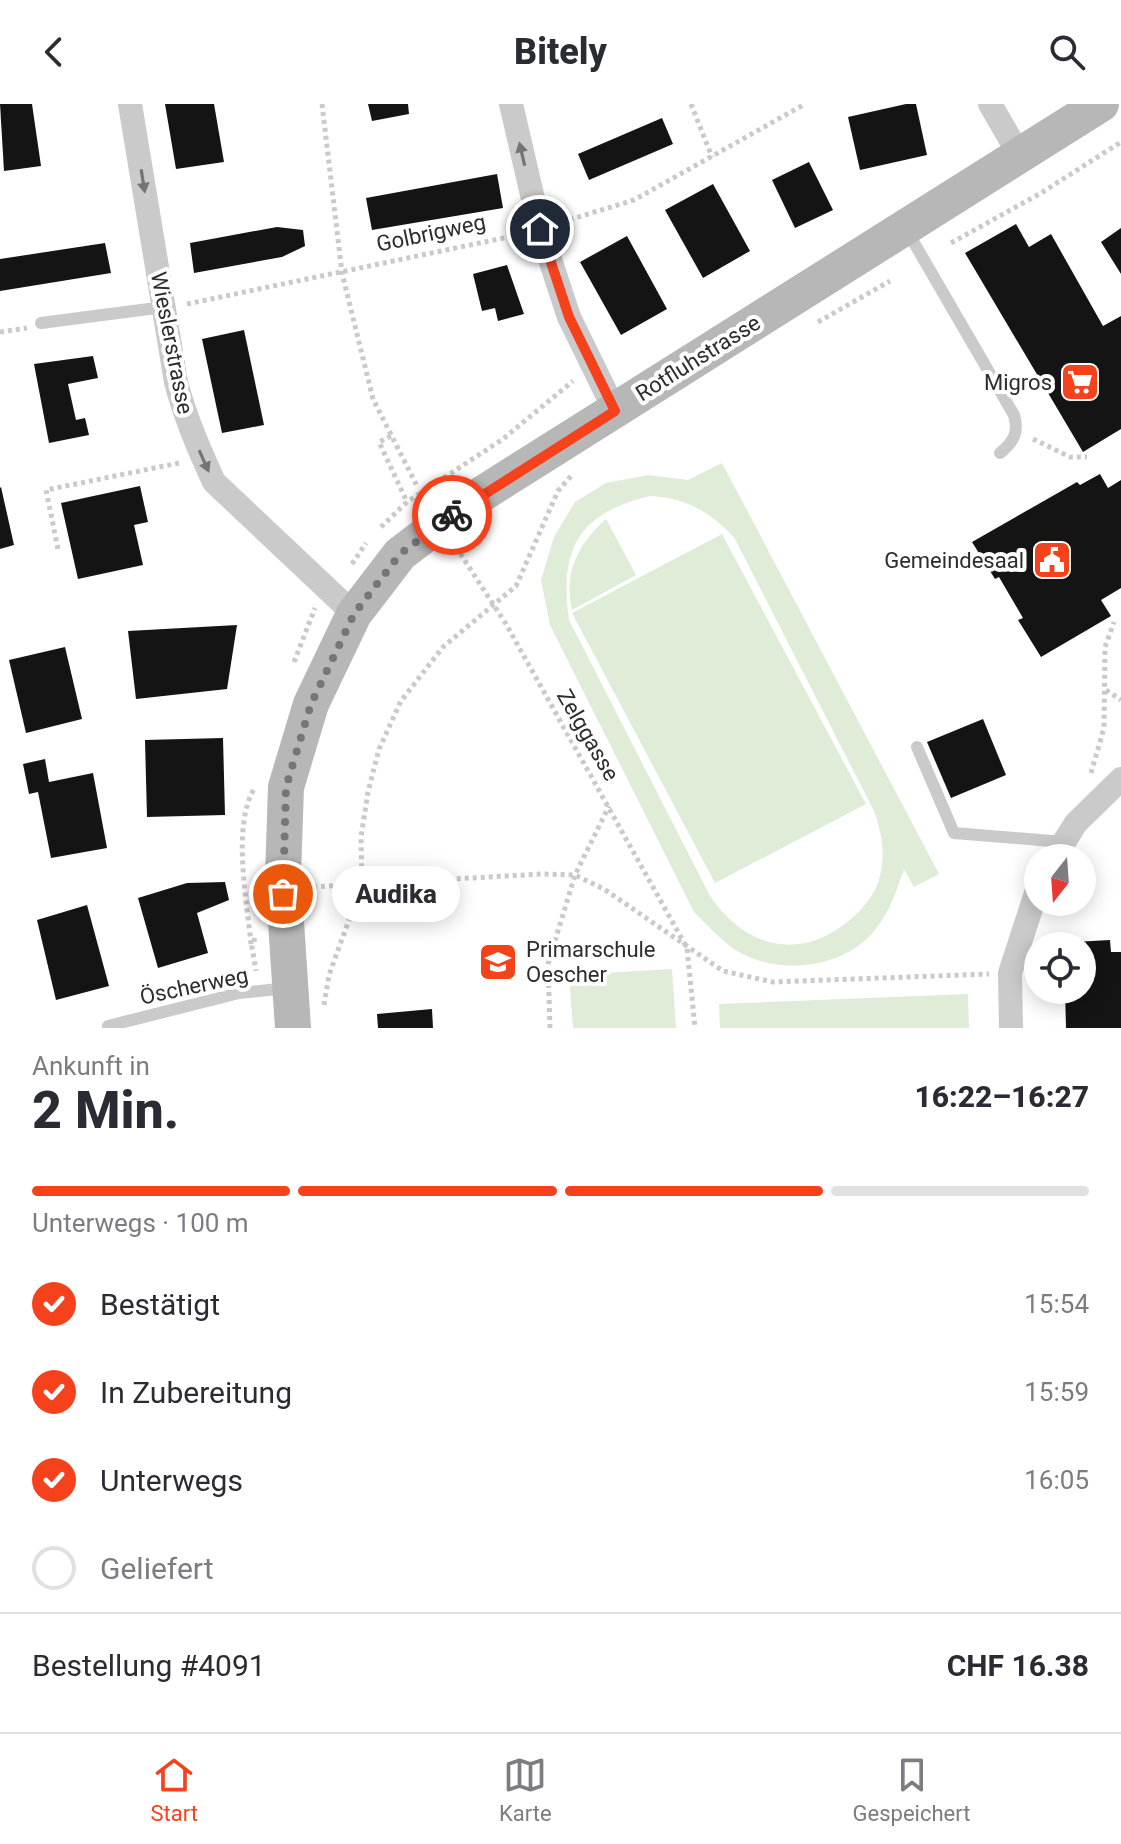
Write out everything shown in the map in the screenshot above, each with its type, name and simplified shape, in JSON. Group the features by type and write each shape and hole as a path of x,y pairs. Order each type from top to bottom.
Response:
{"main road":[{"name":"Rotfluhstrasse","path":"308,1022 289,988 283,876 286,787 311,704 354,614 400,554 466,504 1101,104"}],"street":[{"name":"Wieslerstrasse","path":"130,104 176,382 203,459 214,482 354,614"},
{"path":"511,104 540,229 569,317 615,411"},
{"path":"990,104 1020,156"},
{"path":"1063,844 1087,811 1121,779"},
{"path":"1011,1028 1010,973 1029,916"}],"lane":[{"path":"904,227 1017,427 1014,438 1000,453"},
{"path":"41,323 164,307"},
{"path":"917,747 954,833 1024,844"},
{"name":"Öscherweg","path":"108,1026 239,993 289,988"}],"path":[{"path":"322,104 342,273 373,399 418,488"},
{"path":"691,104 712,157"},
{"name":"Golbrigweg","path":"164,307 342,273 540,229 634,200 805,104"},
{"path":"951,243 1041,193 1121,142"},
{"path":"814,324 890,281"},
{"path":"503,439 592,364"},
{"path":"1017,427 1040,444 1070,457 1087,457"},
{"path":"391,436 379,442 407,502"},
{"path":"58,549 46,490 203,459"},
{"path":"308,1022 329,975 362,884 361,837 368,792 379,749 401,701 443,647 516,586 558,491 584,467"},
{"name":"Zelggasse","path":"453,543 493,605 609,805 655,896 687,948"},
{"path":"1090,776 1104,728 1105,647 1114,622"},
{"path":"1105,689 1121,700"},
{"path":"252,947 244,869 245,838 248,799 259,780"},
{"path":"550,1028 548,964 575,875 609,805"},
{"path":"308,888 541,874 575,875 604,889 723,971 773,982 1010,973"},
{"path":"687,948 695,1028"}],"green space":[{"path":"722,463 939,874 914,887 904,869 889,908 875,930 861,944 825,961 785,965 747,956 725,942 694,912 550,625 541,580 554,537 575,502 606,483 648,475 688,480","holes":["650,496 696,508 734,537 875,813 883,854 875,890 851,919 832,933 813,941 794,945 775,944 757,938 724,914 710,896 569,620 567,573 579,537 606,512"]},
{"path":"606,519 636,575 572,610 570,583 576,559 588,538"},
{"path":"722,534 866,804 715,883 572,613"},
{"path":"672,969 676,1028 573,1028 569,975"},
{"path":"968,994 969,1028 720,1028 719,1004"}],"building":[{"path":"0,104 32,104 41,166 4,171"},
{"path":"165,104 214,104 224,162 176,169"},
{"path":"368,104 408,104 409,114 372,121"},
{"path":"916,104 927,155 860,170 848,117"},
{"path":"662,118 673,144 589,180 578,154"},
{"path":"809,162 833,210 795,228 772,180"},
{"path":"497,174 503,208 372,230 366,198"},
{"path":"713,184 750,251 703,278 665,210"},
{"path":"1016,224 1029,247 1051,234 1103,326 1121,316 1121,429 1083,452 965,253"},
{"path":"277,227 303,230 305,246 282,257 194,273 190,243"},
{"path":"1121,228 1121,274 1101,242"},
{"path":"627,236 667,309 621,335 580,262"},
{"path":"105,243 111,273 0,291 0,259"},
{"path":"507,265 524,314 498,321 495,308 482,311 473,274"},
{"path":"244,330 264,425 222,433 202,339"},
{"path":"93,356 98,378 68,384 76,420 85,418 89,435 49,443 34,364"},
{"name":"Gemeindesaal","path":"1100,474 1108,488 1121,480 1121,588 1101,600 1111,616 1041,657 1018,620 1023,618 999,577 995,579 972,542 1077,482 1080,485"},
{"path":"140,486 148,522 134,525 143,565 78,579 61,503"},
{"path":"0,488 14,545 0,549"},
{"path":"237,625 227,689 136,699 128,631"},
{"path":"65,647 82,719 26,733 9,660"},
{"path":"983,719 1006,775 951,798 927,742"},
{"path":"223,738 225,815 147,817 145,740"},
{"path":"45,759 49,782 93,773 107,848 51,858 38,792 29,794 23,764"},
{"path":"225,882 229,900 197,913 208,953 158,968 138,898 187,883"},
{"path":"87,905 109,986 56,1000 37,920"},
{"path":"1110,940 1111,952 1121,952 1121,1028 1066,1028 1065,1004 1096,1004 1096,941"},
{"path":"432,1009 433,1028 378,1028 377,1014"}],"way so far":[{"path":"283,894 286,787 311,704 354,614 400,554 452,515"}],"place":[{"name":"Migros","path":"1080,382"},
{"name":"Gemeindesaal","path":"1052,560"},
{"name":"Audika","path":"283,894"},
{"name":"Primarschule Oescher","path":"498,962"}],"route":[{"path":"452,515 615,411 569,317 540,229"}]}
